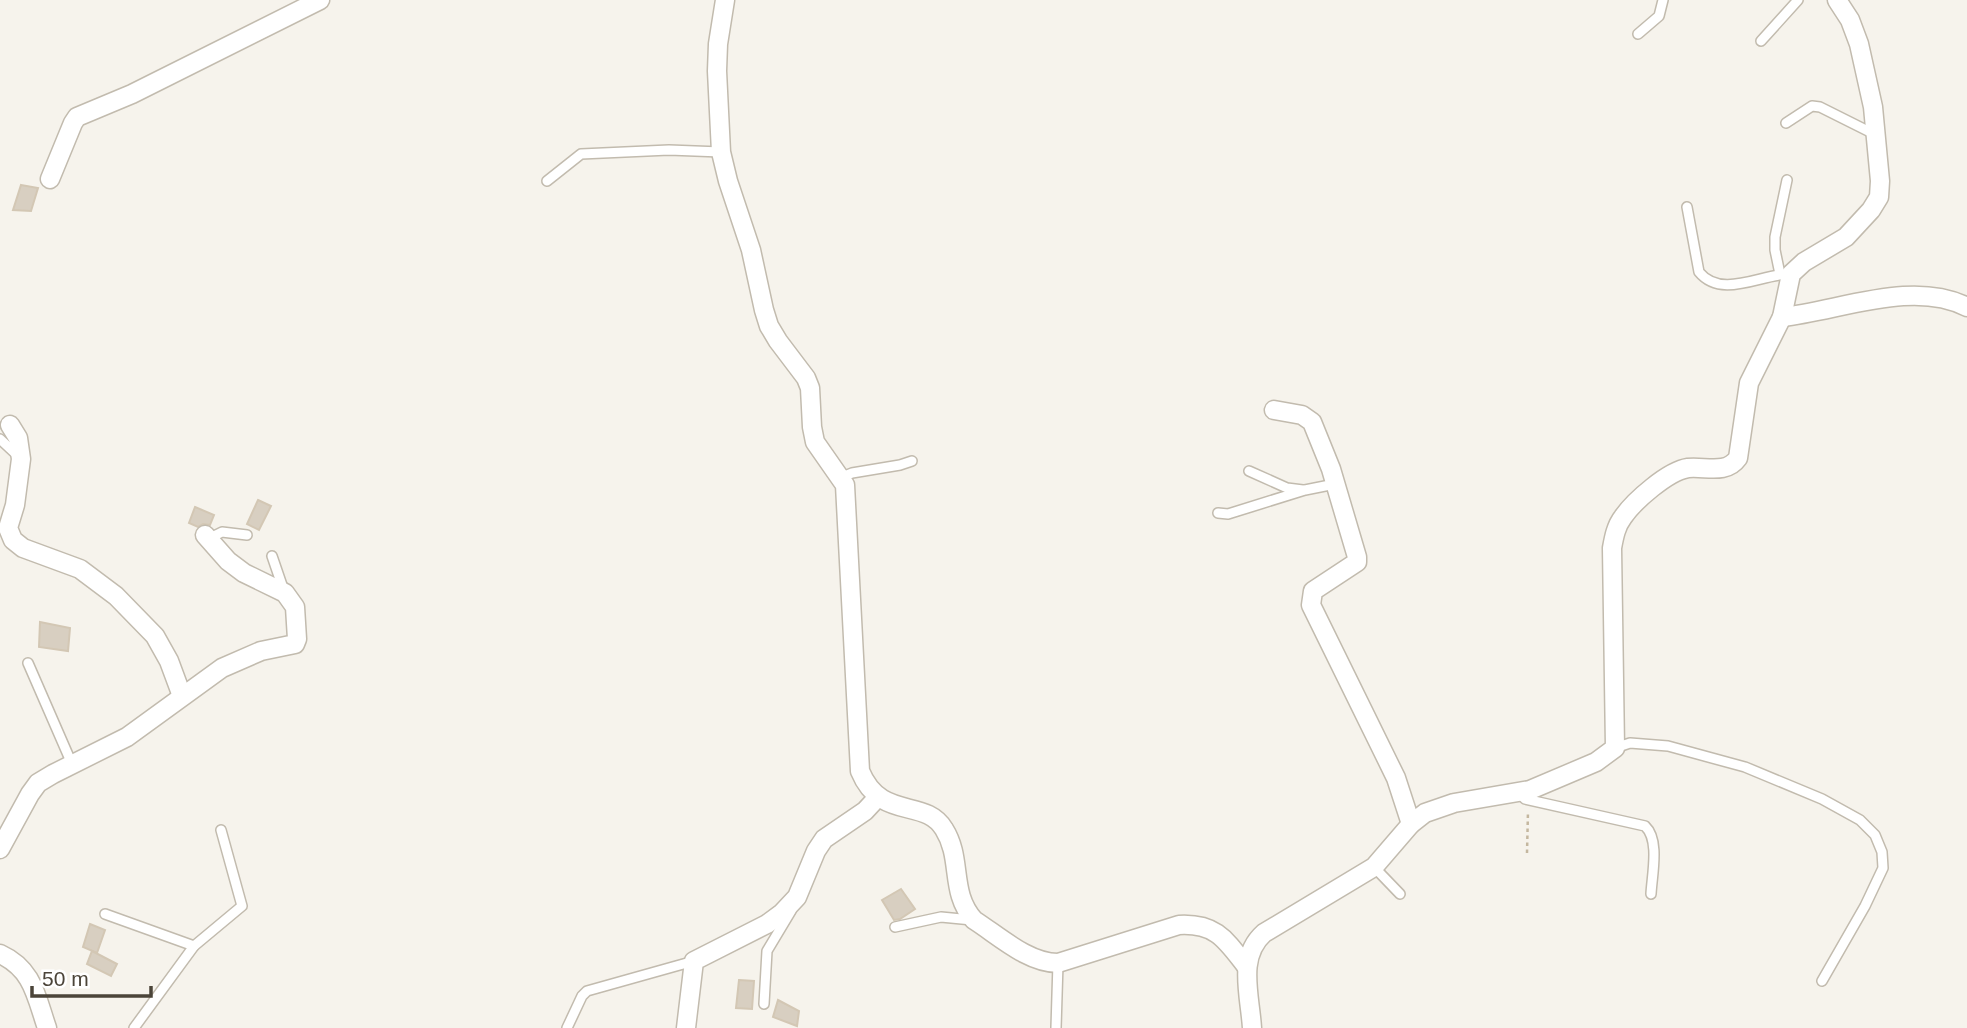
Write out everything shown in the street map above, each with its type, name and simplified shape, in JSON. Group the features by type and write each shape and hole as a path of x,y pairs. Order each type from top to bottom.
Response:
{"street":[{"path":"50,178 78,117 132,94 320,0"},
{"path":"725,0 717,71 721,152 728,181 751,250 769,326 806,378 810,388 815,442 845,485 860,771 865,783 878,797 890,804 931,816 944,829 954,853 960,901 974,920 1032,957 1045,963 1058,963 1179,925 1196,924 1213,930 1226,940 1246,966"},
{"path":"1252,1028 1246,966 1255,941 1264,933 1374,867 1424,813 1439,807 1522,796 1596,762 1615,748 1612,548 1615,531 1631,508 1668,476 1689,468 1725,468 1733,465 1738,458 1749,383 1782,317 1786,274 1846,237 1871,210 1879,197 1873,107 1859,44 1850,20 1837,0"},
{"path":"1782,317 1878,299 1924,295 1967,307"},
{"path":"1274,410 1302,415 1312,422 1335,484 1357,562 1313,591 1311,605 1396,778 1411,824"},
{"path":"5,432 18,438 21,459 15,505 8,528 13,540 23,548 80,569 117,596 155,636 169,661 182,696"},
{"path":"0,849 38,783 127,737 182,696 239,659 295,644 295,607 285,593 244,573 228,561 207,537"},
{"path":"686,1028 694,961 767,924 797,897 816,851 824,839 865,811 878,797"},
{"path":"0,954 21,966 29,978 47,1028"}],"lane":[{"path":"1638,34 1659,16 1663,0"},
{"path":"1761,41 1798,0"},
{"path":"1786,123 1812,106 1820,107 1876,135"},
{"path":"547,181 581,154 669,149 721,152"},
{"path":"1687,207 1699,272 1704,278 1711,282 1745,284 1786,274 1775,250 1775,237 1787,180"},
{"path":"845,485 847,475 852,473 893,467 912,461"},
{"path":"1249,471 1287,488 1305,491"},
{"path":"1218,513 1228,514 1335,484"},
{"path":"207,537 222,532 247,535"},
{"path":"272,556 285,593"},
{"path":"28,663 72,764"},
{"path":"1615,748 1630,743 1668,746 1745,767 1822,799 1860,820 1875,835 1882,852 1883,868 1866,906 1822,981"},
{"path":"1522,796 1645,826 1653,841 1651,894"},
{"path":"134,1028 194,946 242,906 220,830"},
{"path":"1374,867 1401,894"},
{"path":"764,1004 767,951 797,897"},
{"path":"105,914 194,946"},
{"path":"895,927 941,917 974,920"},
{"path":"567,1028 587,990 694,961"},
{"path":"1056,1028 1058,963"}],"path":[{"path":"1522,796 1529,813 1527,853"}],"building":[{"path":"21,185 38,188 31,211 13,210"},
{"path":"258,500 271,506 259,530 247,524"},
{"path":"195,507 214,515 210,525 203,524 198,527 189,523"},
{"path":"40,622 70,628 68,651 39,647"},
{"path":"901,889 915,909 894,920 882,900"},
{"path":"90,924 105,930 97,953 83,947"},
{"path":"92,951 117,964 111,976 87,964"},
{"path":"739,980 754,981 752,1009 736,1008"},
{"path":"778,1000 799,1011 797,1026 773,1017"}]}
